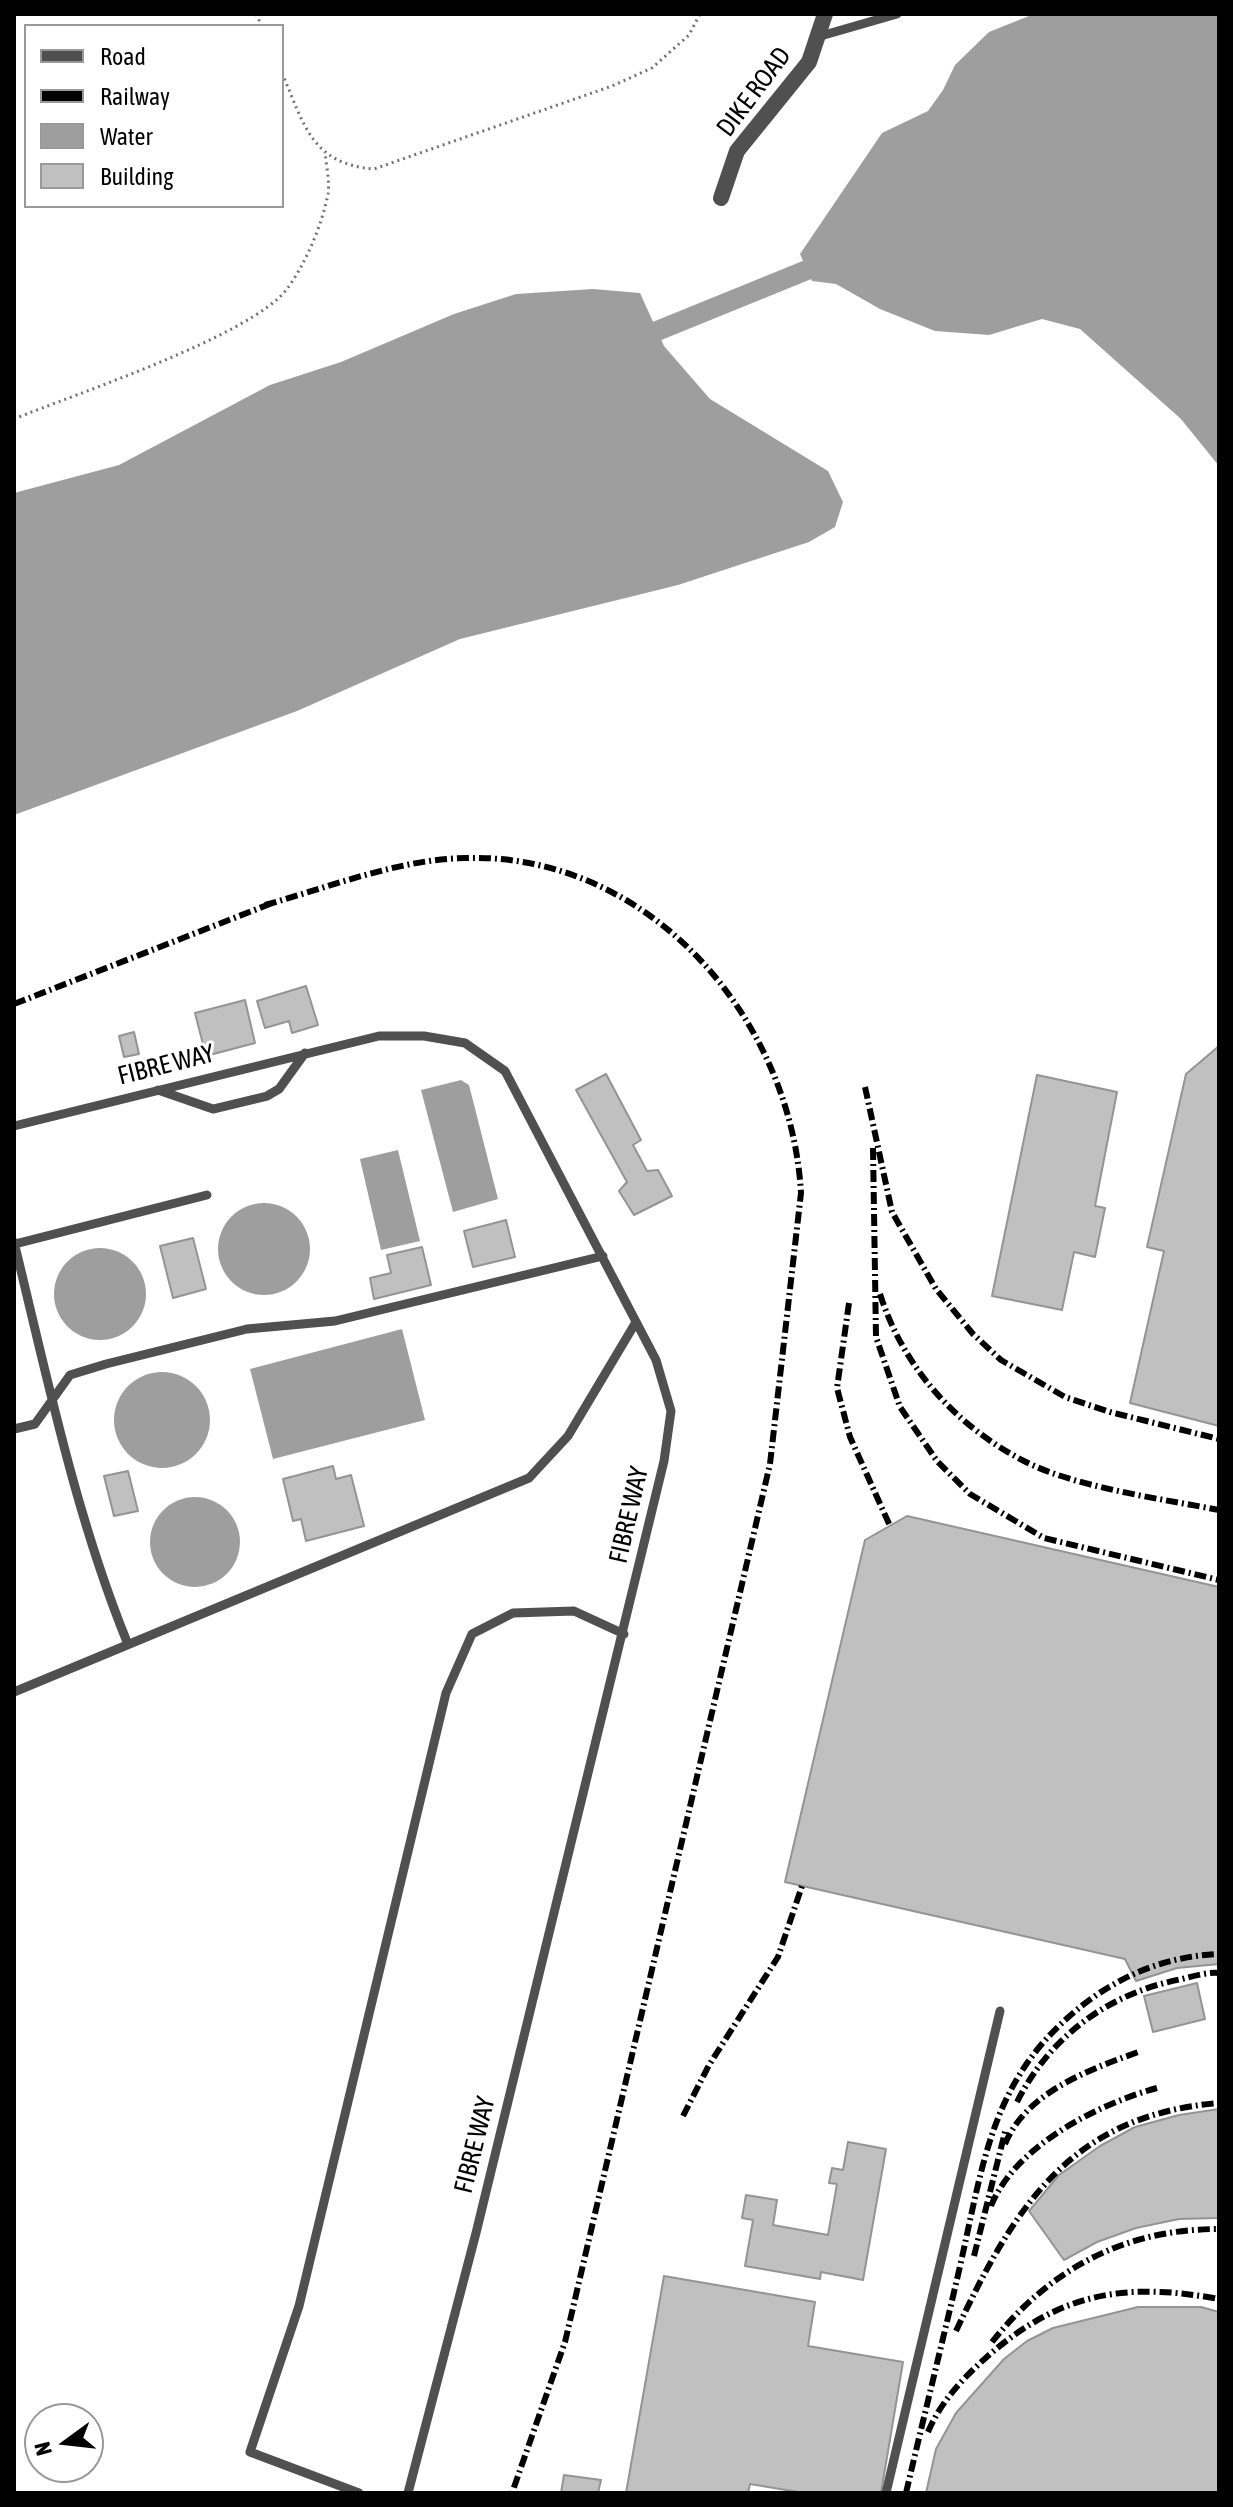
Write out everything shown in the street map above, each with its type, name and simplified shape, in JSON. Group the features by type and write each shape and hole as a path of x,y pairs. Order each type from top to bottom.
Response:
{"street":[{"name":"DIKE ROAD","path":"721,198 737,151 809,62 825,14"}],"lane":[{"path":"817,37 897,14"},
{"name":"FIBRE WAY","path":"14,1126 379,1036 424,1036 465,1043 505,1071 656,1360 671,1411 664,1461 624,1634 476,2233 408,2493"},
{"path":"158,1090 213,1109 267,1096 279,1089 305,1053"},
{"path":"127,1642 106,1590 14,1243 207,1195"},
{"path":"14,1429 35,1424 70,1375 106,1364 247,1329 335,1321 603,1256"},
{"path":"14,1692 127,1642 529,1478 568,1436 636,1322"},
{"path":"359,2493 250,2452 299,2306 446,1693 472,1634 513,1613 574,1611 624,1634"},
{"path":"886,2493 1000,2011"}],"path":[{"path":"284,78 308,132 325,152 333,160 352,167 374,169 612,86 652,68 689,35 700,14"},
{"path":"14,419 204,342 254,317 286,289 317,232 329,191 325,152"}],"water":[{"path":"1034,14 1219,14 1219,466 1181,419 1080,329 1042,319 989,335 935,331 880,309 836,284 812,281 800,254 882,133 928,111 955,65 989,32"},
{"path":"593,289 640,293 664,346 710,399 828,471 843,502 835,527 809,542 678,585 460,639 297,711 14,815 14,493 119,465 270,385 341,362 454,314 516,294"},
{"path":"461,1080 469,1085 498,1199 453,1212 421,1090"},
{"path":"398,1150 420,1241 381,1250 360,1159"},
{"path":"264,1203 282,1206 297,1216 307,1231 310,1249 307,1267 297,1282 282,1292 264,1295 246,1292 231,1282 221,1267 218,1249 221,1231 231,1216 246,1206"},
{"path":"100,1248 118,1251 133,1261 143,1276 146,1294 143,1312 133,1327 118,1337 100,1340 82,1337 67,1327 57,1312 54,1294 57,1276 67,1261 82,1251"},
{"path":"402,1329 425,1420 273,1459 250,1369"},
{"path":"162,1372 180,1376 196,1386 206,1402 210,1420 206,1438 196,1454 180,1464 162,1468 144,1464 128,1454 118,1438 114,1420 118,1402 128,1386 144,1376"},
{"path":"195,1497 212,1500 227,1510 237,1525 240,1542 237,1559 227,1574 212,1584 195,1587 178,1584 163,1574 153,1559 150,1542 153,1525 163,1510 178,1500"}],"building":[{"path":"306,986 318,1025 292,1033 289,1021 265,1028 257,1001"},
{"path":"245,1000 255,1043 206,1056 195,1013"},
{"path":"134,1032 139,1054 124,1057 119,1036"},
{"path":"1219,1046 1219,1426 1130,1403 1164,1251 1147,1247 1186,1074"},
{"path":"606,1074 641,1140 633,1145 647,1171 658,1170 672,1196 634,1215 619,1191 627,1182 576,1090"},
{"path":"1037,1075 1117,1092 1095,1206 1105,1208 1095,1257 1074,1252 1062,1310 992,1296"},
{"path":"506,1220 515,1257 473,1267 464,1231"},
{"path":"193,1238 206,1289 173,1298 160,1246"},
{"path":"422,1247 431,1285 374,1299 370,1278 391,1273 387,1255"},
{"path":"333,1466 336,1479 351,1475 364,1526 306,1541 301,1519 293,1521 283,1479"},
{"path":"128,1471 138,1511 114,1516 104,1476"},
{"path":"907,1516 1219,1587 1219,1964 1177,1968 1136,1981 1125,1959 785,1882 865,1540"},
{"path":"1197,1983 1205,2019 1153,2032 1144,1996"},
{"path":"1219,2109 1219,2218 1179,2219 1136,2228 1097,2242 1064,2260 1029,2211 1059,2175 1100,2146 1135,2127 1179,2115"},
{"path":"848,2142 886,2149 863,2280 821,2272 820,2279 745,2266 753,2220 742,2218 746,2195 777,2200 773,2225 828,2235 837,2184 829,2183 832,2168 843,2170"},
{"path":"664,2276 815,2302 808,2346 903,2362 881,2493 804,2493 750,2484 748,2493 626,2493"},
{"path":"1138,2307 1201,2307 1219,2312 1219,2493 926,2493 936,2449 956,2413 1004,2359 1027,2341 1053,2328"},
{"path":"564,2475 601,2480 598,2493 561,2493"}],"waterway":[{"path":"657,331 807,270"}],"railway":[{"path":"265,905 415,863 466,858 533,864 595,884 650,916 699,958 739,1009 770,1067 791,1128 801,1193 770,1464 565,2342 512,2493"},
{"path":"14,1004 275,902"},
{"path":"865,1087 892,1212 936,1289 973,1334 1001,1360 1065,1397 1110,1412 1219,1439"},
{"path":"873,1148 876,1337 900,1407 937,1461 970,1494 1044,1538 1219,1580"},
{"path":"880,1294 903,1346 935,1392 999,1447 1044,1470 1068,1478 1219,1510"},
{"path":"849,1303 837,1388 850,1437 890,1526"},
{"path":"683,2116 709,2065 778,1957 802,1886"},
{"path":"906,2493 976,2193 997,2120 1013,2087 1033,2055 1060,2025 1095,1996 1154,1966 1219,1954"},
{"path":"1017,2102 1046,2057 1084,2021 1130,1995 1155,1986 1200,1974 1219,1973"},
{"path":"1005,2144 1028,2110 1062,2084 1141,2051"},
{"path":"991,2206 1019,2164 1061,2130 1110,2105 1157,2088"},
{"path":"956,2331 1001,2245 1025,2208 1053,2175 1086,2148 1123,2126 1167,2111 1219,2103"},
{"path":"974,2256 1006,2128"},
{"path":"992,2342 1039,2293 1092,2258 1152,2236 1219,2229"},
{"path":"928,2432 946,2400 989,2355 1043,2317 1069,2305 1125,2293 1154,2292 1219,2299"}]}
